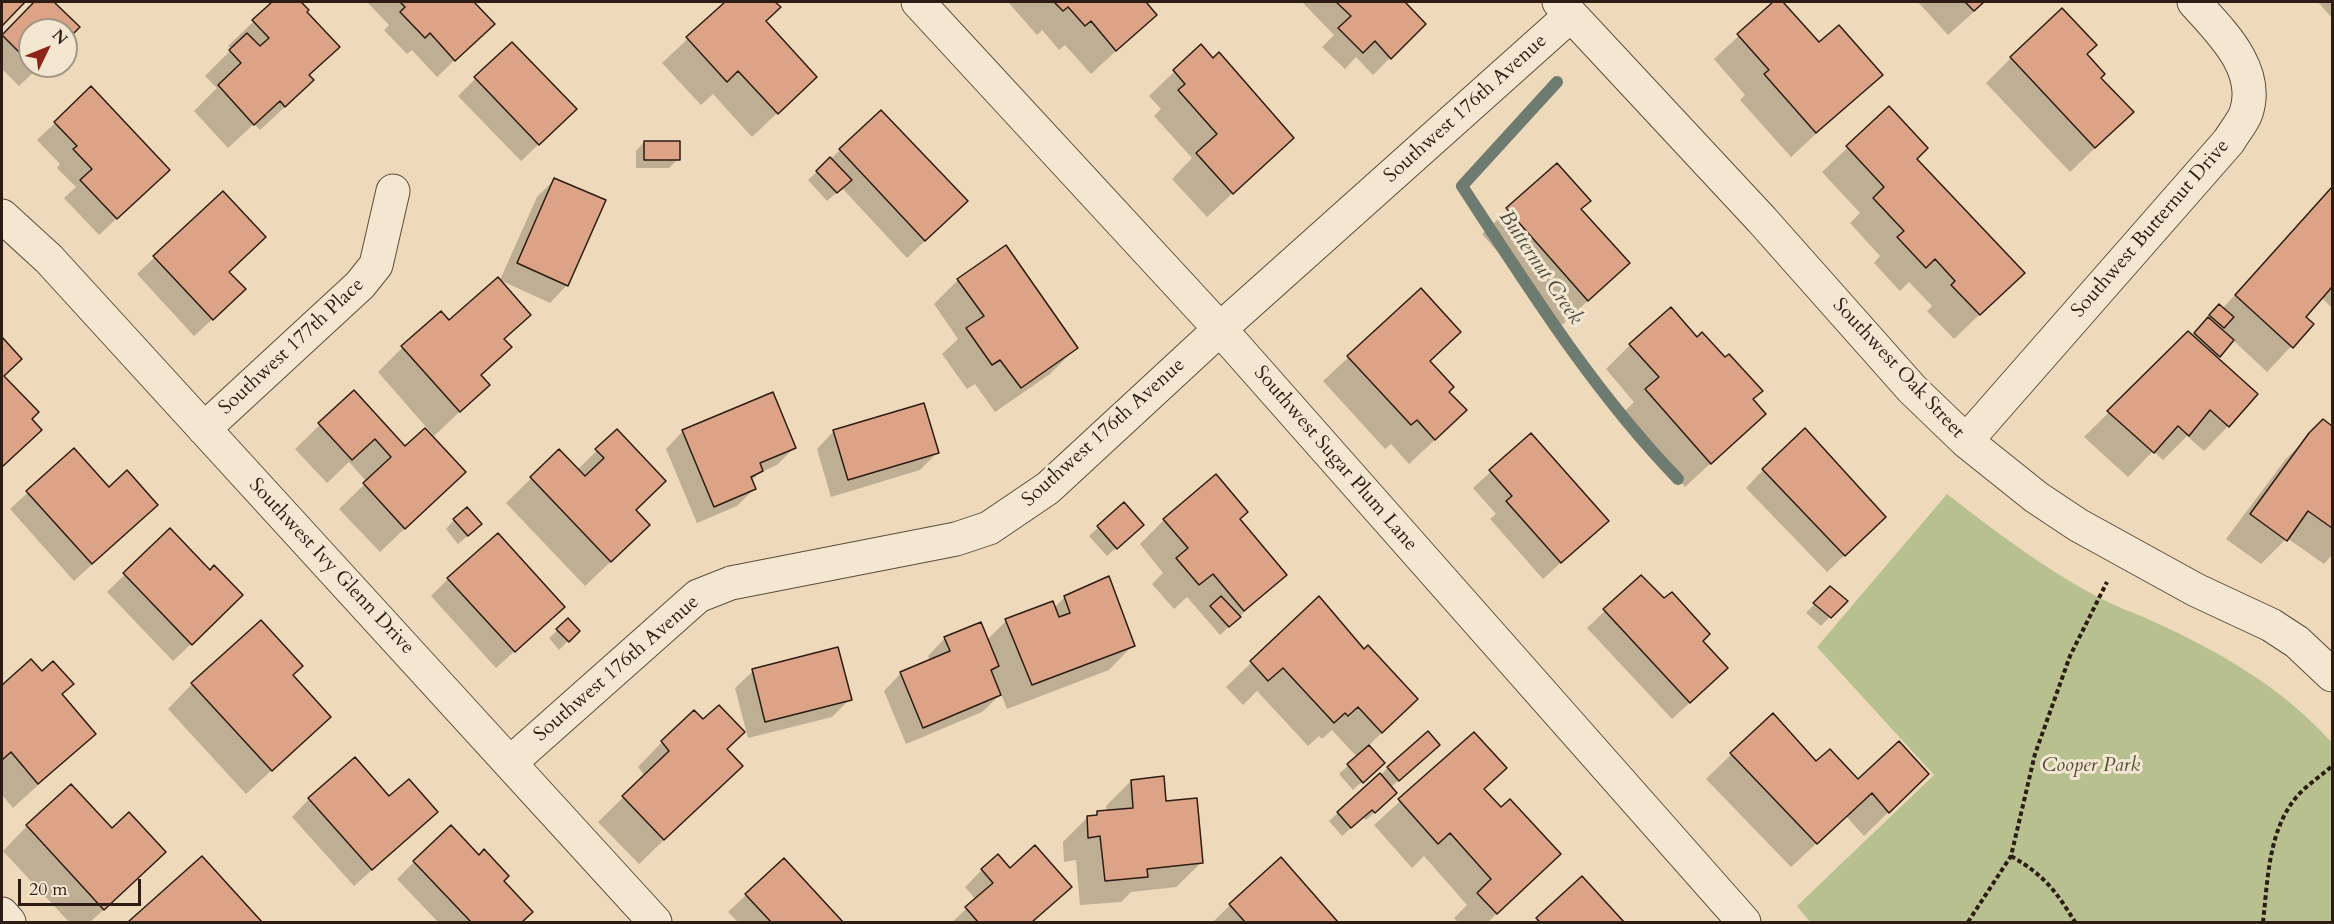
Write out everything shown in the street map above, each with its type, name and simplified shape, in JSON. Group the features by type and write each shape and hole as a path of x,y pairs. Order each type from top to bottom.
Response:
{"street":[{"name":"Southwest Sugar Plum Lane","path":"918,2 1220,329 1744,922"},
{"name":"Southwest Butternut Drive","path":"1966,441 2229,141 2246,113 2248,89 2244,65 2221,32 2194,2"},
{"name":"Southwest 176th Avenue","path":"511,762 698,597 731,583 956,539 989,528 1048,488 1565,8"},
{"name":"Southwest Oak Street","path":"1565,8 1762,220 1912,389 1966,441 2036,497 2122,551 2271,625 2297,642 2332,675"},
{"name":"Southwest 177th Place","path":"204,429 360,285 376,265 393,191"},
{"name":"Southwest Ivy Glenn Drive","path":"2,216 49,259 655,922"},
{"path":"2,914 9,922"}],"path":[{"path":"1968,922 2012,856 2038,743 2086,620 2122,551"},
{"path":"2263,922 2271,855 2283,819 2300,794 2332,766"},
{"path":"2012,856 2033,868 2055,889 2075,922"}],"green space":[{"name":"Cooper Park","path":"1947,494 2006,539 2067,580 2110,603 2176,632 2249,673 2293,705 2332,743 2332,922 1810,922 1797,906 1934,775 1817,647"}],"building":[{"path":"2,2 25,2 2,26"},
{"path":"34,2 54,2 71,18 18,18"},
{"path":"272,2 301,2 309,10 307,12 340,47 309,75 314,80 285,107 280,101 254,125 218,85 241,63 229,50 247,33 260,46 269,38 252,20"},
{"path":"400,2 474,2 495,24 455,61 430,33 425,38 400,12 405,7"},
{"path":"725,2 775,2 781,7 766,21 817,77 778,114 738,71 727,82 686,37"},
{"path":"1054,2 1146,2 1157,15 1116,51 1091,21 1085,26 1068,7 1063,11"},
{"path":"1336,2 1405,2 1426,24 1391,59 1375,41 1363,53 1338,28 1351,16"},
{"path":"1773,2 1783,2 1819,42 1839,25 1883,75 1816,133 1764,74 1769,70 1737,34"},
{"path":"1965,2 1984,2 1974,11"},
{"path":"2062,8 2097,45 2087,54 2105,74 2101,78 2134,112 2095,148 2010,57"},
{"path":"18,18 18,51 2,35"},
{"path":"512,42 577,109 539,145 474,77"},
{"path":"1201,44 1213,58 1219,52 1294,138 1233,194 1196,153 1217,134 1178,90 1185,84 1173,70"},
{"path":"91,86 170,170 117,219 80,180 92,169 73,149 77,146 54,122"},
{"path":"1889,106 1928,148 1917,159 2025,273 1980,315 1951,285 1955,281 1935,259 1926,268 1897,237 1904,231 1873,198 1884,187 1846,146"},
{"path":"881,110 968,201 925,241 839,149"},
{"path":"644,141 680,141 680,160 644,160"},
{"path":"830,157 852,180 837,193 816,171"},
{"path":"1557,163 1591,201 1581,209 1630,263 1588,301 1506,208"},
{"path":"554,178 606,200 568,286 517,263"},
{"path":"2332,187 2332,287 2306,317 2314,324 2293,348 2235,295"},
{"path":"223,191 266,237 229,272 246,289 213,320 153,256"},
{"path":"1006,245 1078,348 1021,388 1000,360 992,365 966,328 984,316 957,279"},
{"path":"498,277 531,315 504,339 512,347 481,375 490,385 460,412 401,346 441,311 449,320"},
{"path":"1421,288 1461,332 1430,361 1454,387 1449,392 1467,410 1435,440 1417,420 1411,425 1347,356"},
{"path":"2219,304 2234,317 2224,328 2209,315"},
{"path":"1671,307 1697,337 1702,332 1725,357 1729,354 1763,391 1753,399 1766,414 1711,464 1645,389 1659,377 1629,344"},
{"path":"2208,317 2234,340 2220,357 2194,333"},
{"path":"2188,331 2258,394 2229,427 2210,410 2189,436 2178,426 2154,453 2107,411"},
{"path":"2,337 22,359 4,376 39,412 32,419 42,430 2,467"},
{"path":"354,390 405,446 425,428 466,472 405,529 363,483 391,457 375,439 352,460 318,423"},
{"path":"773,392 796,448 760,463 763,471 751,477 756,489 714,507 682,430"},
{"path":"924,403 939,453 848,480 833,430"},
{"path":"2323,419 2332,426 2332,528 2308,511 2287,541 2250,514 2309,433"},
{"path":"1805,428 1886,517 1845,556 1762,469"},
{"path":"617,429 666,481 636,510 650,525 611,562 530,477 559,449 585,476 604,458 595,449"},
{"path":"1531,433 1609,521 1561,563 1506,501 1512,496 1489,470"},
{"path":"74,448 109,487 127,470 158,505 92,564 26,491"},
{"path":"1216,474 1248,512 1240,519 1287,575 1244,611 1213,574 1199,585 1176,558 1188,548 1163,519"},
{"path":"1124,502 1144,525 1117,549 1097,526"},
{"path":"467,507 482,524 468,536 453,519"},
{"path":"170,528 210,570 214,565 243,595 192,645 123,573"},
{"path":"498,533 565,607 515,652 447,578"},
{"path":"1641,575 1664,598 1672,592 1710,634 1703,641 1728,668 1690,703 1603,609"},
{"path":"1109,576 1135,646 1032,685 1005,619 1053,601 1059,617 1070,613 1064,596"},
{"path":"1830,586 1848,601 1831,618 1813,603"},
{"path":"1221,596 1241,617 1229,627 1210,606"},
{"path":"1319,596 1364,649 1368,645 1418,699 1382,733 1358,707 1348,716 1345,713 1334,723 1283,668 1268,681 1250,661"},
{"path":"568,618 580,631 569,642 556,629"},
{"path":"261,620 303,666 293,675 331,717 272,771 191,683"},
{"path":"981,622 999,666 991,670 1001,695 923,728 900,672 950,651 944,637"},
{"path":"838,647 852,700 765,722 752,669"},
{"path":"31,659 42,671 53,661 74,684 62,694 96,734 38,784 11,752 2,760 2,685"},
{"path":"719,705 745,732 727,749 743,766 664,840 622,796 669,751 661,741 694,710 703,719"},
{"path":"1773,713 1816,761 1830,749 1858,779 1899,741 1929,774 1889,813 1872,793 1817,844 1730,753"},
{"path":"1428,731 1440,745 1399,781 1387,767"},
{"path":"1474,732 1507,768 1484,789 1501,807 1510,799 1561,854 1497,914 1477,893 1491,879 1450,833 1438,844 1398,799"},
{"path":"1369,745 1385,763 1363,783 1347,764"},
{"path":"355,757 389,796 409,779 438,812 372,870 308,798"},
{"path":"1380,773 1397,793 1375,813 1372,810 1351,828 1337,812"},
{"path":"1164,776 1166,801 1197,798 1203,863 1147,869 1148,877 1105,881 1100,836 1088,838 1087,816 1097,815 1097,811 1133,808 1131,780"},
{"path":"71,784 112,828 129,812 166,852 104,910 26,825"},
{"path":"451,825 479,855 484,849 509,876 504,881 533,912 522,922 471,922 413,861"},
{"path":"1035,845 1072,887 1032,922 978,922 965,907 993,883 981,869 998,854 1010,868"},
{"path":"202,856 262,922 128,922"},
{"path":"1281,857 1338,922 1245,922 1229,904"},
{"path":"784,858 843,922 771,922 745,894"},
{"path":"1582,876 1624,922 1540,922 1536,918"}],"waterway":[{"name":"Butternut Creek","path":"1557,82 1462,186 1537,300 1590,374 1647,445 1678,479"}]}
